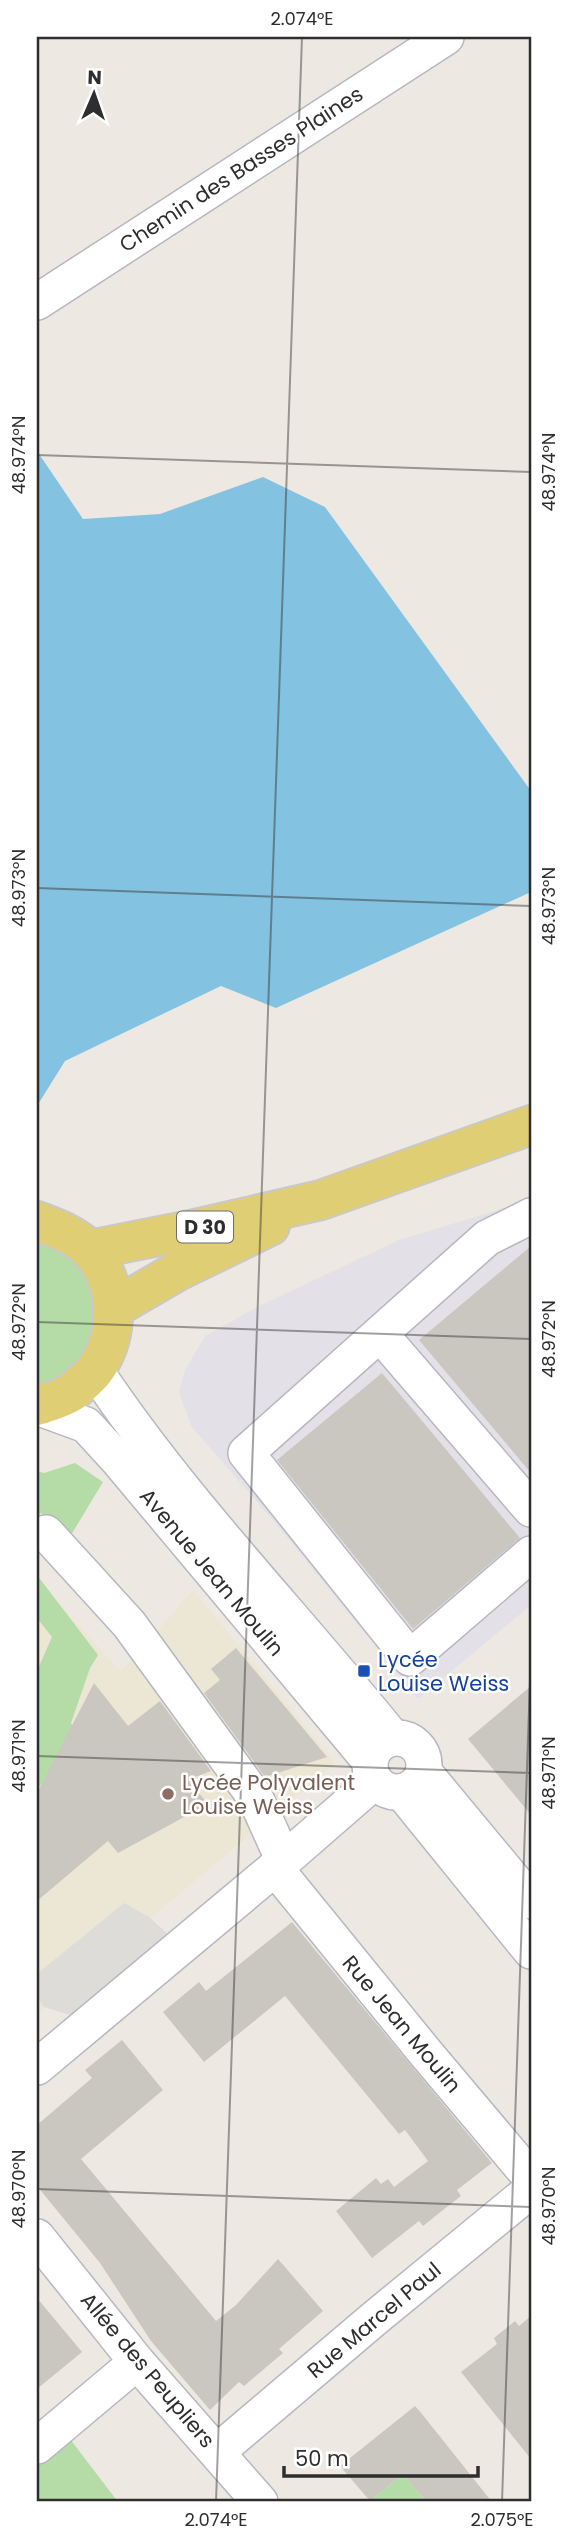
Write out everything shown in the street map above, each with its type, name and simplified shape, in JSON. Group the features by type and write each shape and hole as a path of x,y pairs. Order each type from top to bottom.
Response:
{"main road":[{"name":"D 30","path":"89,1250 195,1230 321,1200 531,1125"},
{"name":"D 30","path":"114,1308 176,1272 217,1254 321,1200"},
{"path":"37,1222 64,1231 89,1250 106,1275 114,1308 110,1340 95,1370 69,1394 37,1406"}],"street":[{"name":"Chemin des Basses Plaines","path":"37,302 446,37"},
{"path":"531,1216 487,1238 246,1453 410,1658 531,1554"},
{"path":"380,1334 531,1508"},
{"name":"Avenue Jean Moulin","path":"95,1370 124,1413 230,1544 393,1769 531,1951"},
{"name":"Avenue Jean Moulin","path":"37,1406 86,1425 393,1769 531,1901"},
{"name":"Rue Jean Moulin","path":"46,1533 129,1624 255,1797 279,1865 415,2041 531,2178"},
{"path":"37,2067 393,1769"},
{"name":"Rue Marcel Paul","path":"217,2452 531,2190"},
{"name":"Allée des Peupliers","path":"37,2237 137,2362 260,2502"},
{"path":"37,2446 137,2362"}],"shaded area":[{"path":"531,1200 531,1605 418,1699 278,1526 191,1426 179,1392 185,1370 205,1336 257,1307 399,1240"},
{"name":"Lycée Polyvalent Louise Weiss","path":"37,1580 121,1672 193,1590 335,1763 37,2014"},
{"path":"124,1903 149,1917 171,1937 73,2016 44,2007 37,1997 37,1974"}],"green space":[{"path":"37,1238 62,1248 79,1265 89,1284 94,1304 93,1325 87,1345 75,1362 59,1376 37,1385"},
{"path":"75,1463 103,1482 68,1540 41,1513 37,1519 37,1471 44,1473"},
{"path":"37,1575 98,1655 90,1668 71,1723 87,1749 37,1788 37,1671 52,1637 37,1618"},
{"path":"67,2435 118,2502 37,2502 37,2460"},
{"path":"403,2474 426,2502 369,2502 370,2501"}],"water":[{"path":"37,451 83,519 160,514 263,477 325,507 531,791 531,892 276,1008 221,986 65,1061 37,1106"}],"building":[{"path":"531,1246 531,1473 419,1340"},
{"path":"382,1373 520,1538 413,1629 277,1460"},
{"path":"236,1648 327,1757 265,1777 204,1693 220,1680 211,1669"},
{"path":"94,1683 128,1726 160,1701 211,1771 188,1780 208,1804 118,1853 108,1841 37,1901 37,1793"},
{"path":"531,1686 531,1815 468,1739"},
{"path":"292,1922 492,2163 457,2190 461,2196 423,2226 419,2221 372,2258 336,2211 376,2178 381,2184 388,2179 394,2187 428,2161 405,2130 399,2134 285,1996 204,2062 163,2012 199,1982 206,1991"},
{"path":"122,2040 163,2090 81,2159 216,2321 236,2305 278,2259 323,2311 279,2349 283,2353 244,2386 239,2382 210,2410 151,2341 100,2263 37,2186 37,2125 92,2078 85,2070"},
{"path":"37,2298 82,2352 37,2389"},
{"path":"531,2316 531,2459 461,2372 497,2344 494,2338 515,2321 519,2326"},
{"path":"415,2406 492,2502 426,2502 403,2474 370,2501 340,2466"}],"place":[{"name":"Lycée Louise Weiss","path":"364,1671"},
{"name":"Lycée Polyvalent Louise Weiss","path":"168,1794"}]}
